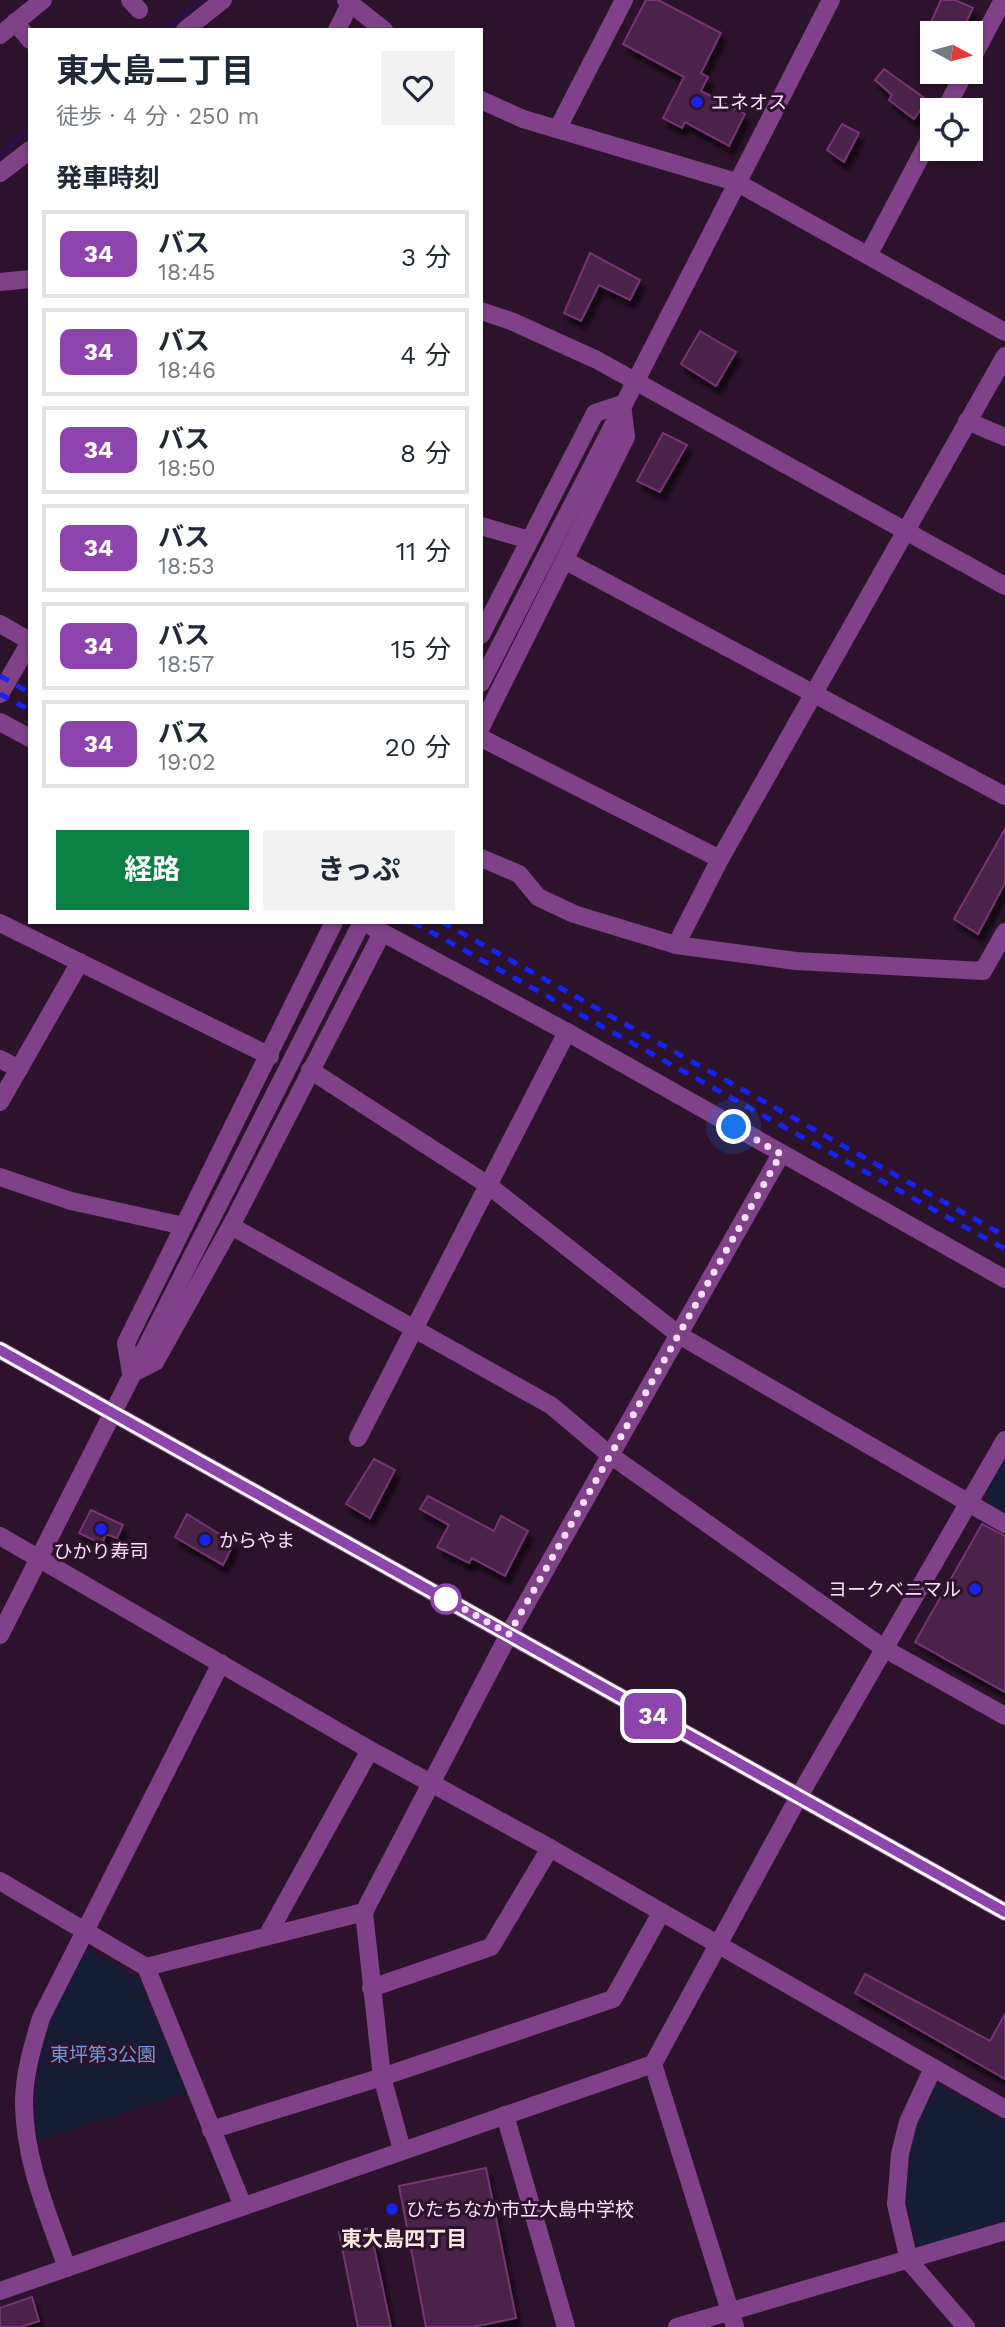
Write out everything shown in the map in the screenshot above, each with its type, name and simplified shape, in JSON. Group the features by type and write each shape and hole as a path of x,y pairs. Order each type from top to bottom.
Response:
{"street":[{"path":"0,35 43,0"},
{"path":"188,28 223,0"},
{"path":"558,128 624,0"},
{"path":"483,679 592,461 636,381 831,0"},
{"path":"984,36 1003,0"},
{"path":"338,28 349,1 382,28"},
{"path":"15,23 28,38"},
{"path":"483,101 523,119 736,182 1005,332"},
{"path":"0,173 28,152"},
{"path":"869,254 920,158"},
{"path":"0,282 28,279"},
{"path":"483,312 536,332 636,381 1005,586"},
{"path":"676,946 720,859 1005,356"},
{"path":"483,631 595,412 622,404"},
{"path":"483,723 626,437 622,404"},
{"path":"967,421 1005,437"},
{"path":"483,527 529,540"},
{"path":"566,561 1005,796"},
{"path":"0,624 28,640"},
{"path":"0,694 28,645"},
{"path":"0,722 28,737"},
{"path":"483,739 720,859"},
{"path":"483,859 519,874 538,897 574,914 676,946 796,961 983,971 1005,932"},
{"path":"0,923 270,1056"},
{"path":"131,1374 126,1343 333,924"},
{"path":"0,1635 362,924"},
{"path":"366,924 567,1032 1005,1279"},
{"path":"131,1374 155,1363 231,1226 382,933"},
{"path":"0,1102 80,962"},
{"path":"358,1438 567,1032"},
{"path":"0,1059 19,1069"},
{"path":"310,1070 488,1185 680,1335 1005,1524"},
{"path":"402,2150 382,2077 364,1912 509,1634 781,1154"},
{"path":"0,1177 71,1201 184,1226"},
{"path":"231,1226 552,1406 610,1455 884,1649 1005,1716"},
{"path":"0,1350 1005,1912"},
{"path":"0,2291 653,2064 798,1798 1005,1440"},
{"path":"0,1536 370,1750 550,1848 1005,2109"},
{"path":"67,2268 39,2191 26,2141 24,2100 30,2058 41,2018 221,1663"},
{"path":"267,1936 370,1750"},
{"path":"372,1988 491,1947 550,1848"},
{"path":"0,1881 146,1967 243,2206"},
{"path":"146,1967 364,1912"},
{"path":"211,2130 382,2077 613,1999 660,1913"},
{"path":"653,2064 732,2319"},
{"path":"933,2068 908,2122 900,2154 896,2204 909,2261 966,2327"},
{"path":"505,2115 566,2327"},
{"path":"677,2327 732,2319 1005,2231"}],"green space":[{"path":"1005,1456 1005,1514 989,1504 986,1489"},
{"name":"東坪第3公園","path":"85,1947 140,1980 187,2093 36,2141 36,2091 43,2035"},
{"path":"933,2082 1005,2122 1005,2221 917,2248 905,2192 913,2135"}],"building":[{"path":"646,0 658,0 721,33 701,73 708,77 701,91 745,114 729,146 685,122 682,128 663,118 684,77 623,44"},
{"path":"941,0 955,0 973,8 967,21 931,21"},
{"path":"884,69 924,98 920,98 920,110 914,119 889,100 892,95 875,80"},
{"path":"842,124 859,133 844,162 827,150"},
{"path":"590,253 640,280 630,300 599,285 581,321 564,313"},
{"path":"700,331 736,352 716,386 681,364"},
{"path":"663,433 687,445 660,492 637,481"},
{"path":"1005,829 1005,883 978,934 954,919"},
{"path":"374,1459 395,1470 370,1518 346,1504"},
{"path":"428,1496 494,1531 501,1516 528,1531 505,1576 472,1558 469,1563 437,1547 449,1525 420,1509"},
{"name":"ひかり寿司","path":"91,1510 123,1525 117,1538 106,1534 102,1544 79,1533"},
{"name":"からやま","path":"187,1514 234,1543 223,1565 175,1537"},
{"name":"ヨークベニマル","path":"982,1524 1005,1536 1005,1692 915,1642"},
{"path":"865,1974 990,2041 1005,2014 1005,2079 855,1993"},
{"path":"486,2168 516,2318 473,2327 426,2327 399,2186"},
{"path":"370,2228 391,2327 358,2327 339,2232"},
{"path":"32,2297 39,2321 21,2327 0,2327 0,2308"}],"waterway":[{"path":"166,28 201,0"},
{"path":"0,154 28,131"}],"railway":[{"path":"0,676 28,692"},
{"path":"0,694 28,709"},
{"path":"417,924 1005,1249"},
{"path":"446,924 1005,1236"}],"bus line":[{"name":"34","path":"0,1350 1005,1912"}],"place":[{"name":"エネオス","path":"697,102"},
{"name":"ひかり寿司","path":"101,1529"},
{"name":"からやま","path":"205,1540"},
{"name":"ヨークベニマル","path":"975,1589"},
{"name":"ひたちなか市立大島中学校","path":"392,2209"}],"district":[{"name":"東大島四丁目","path":"404,2239"}],"route":[{"path":"446,1599 439,1595 509,1634 781,1154 734,1127"}]}
